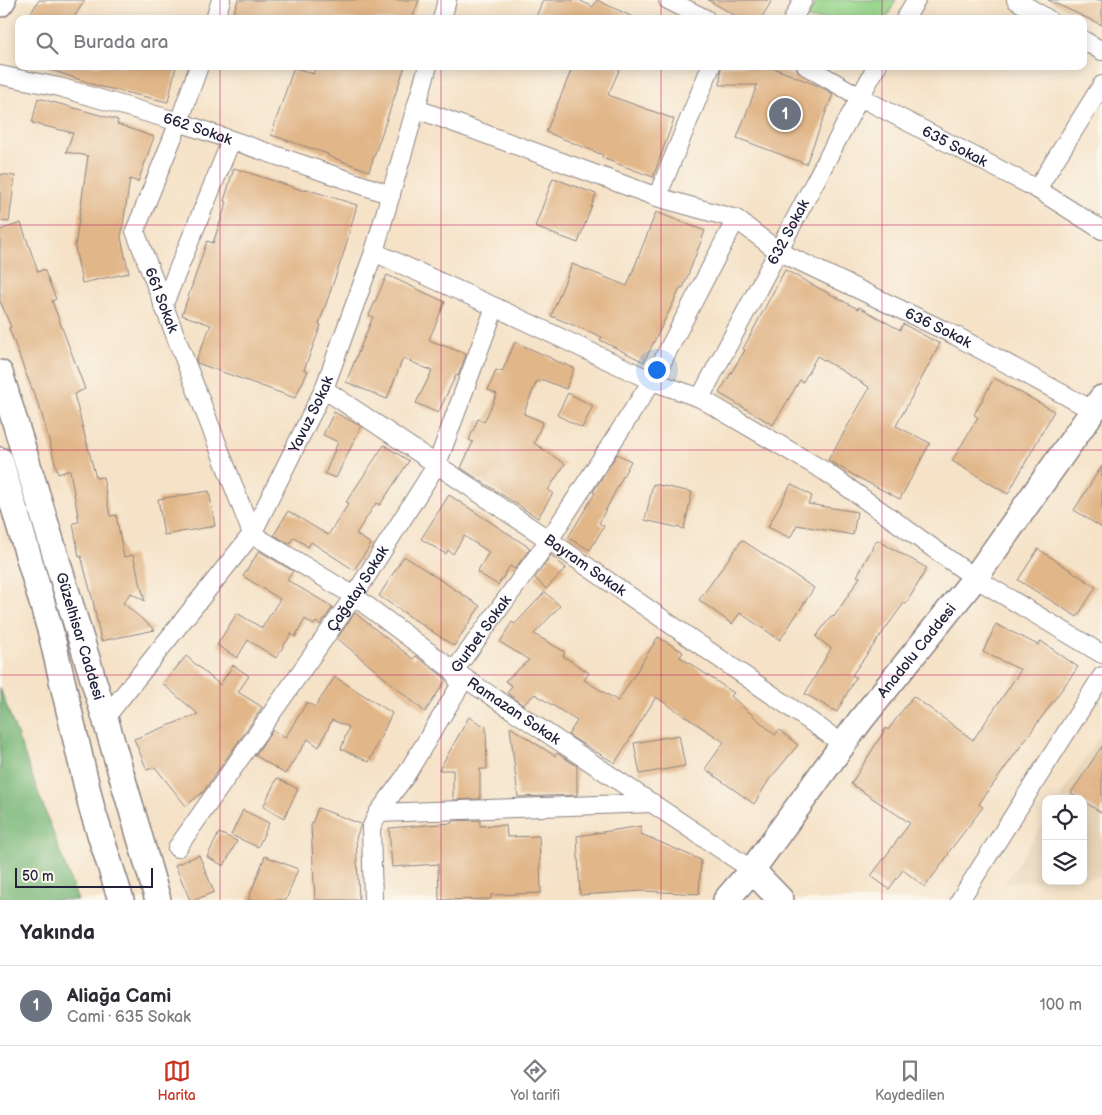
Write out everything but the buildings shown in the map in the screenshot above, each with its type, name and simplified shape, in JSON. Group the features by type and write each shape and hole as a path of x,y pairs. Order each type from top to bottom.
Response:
{"street":[{"path":"0,4 3,0"},
{"path":"216,15 221,0"},
{"path":"443,15 447,0"},
{"path":"668,0 698,15"},
{"path":"795,15 802,0"},
{"path":"907,15 916,0"},
{"path":"1016,0 1041,15"},
{"path":"1087,42 1102,51"},
{"name":"661 Sokak","path":"198,70 180,122 135,232 252,534"},
{"name":"Yavuz Sokak","path":"105,718 252,534 324,389 374,252 427,70"},
{"path":"657,197 709,70"},
{"name":"635 Sokak","path":"813,70 1037,189 1102,230"},
{"name":"632 Sokak","path":"700,398 875,70"},
{"name":"662 Sokak","path":"0,75 59,87 180,122 230,141 391,195"},
{"path":"1037,189 1102,85"},
{"path":"417,109 657,197 736,220"},
{"path":"163,306 230,141"},
{"name":"636 Sokak","path":"736,220 778,251 1098,404"},
{"name":"Gurbet Sokak","path":"373,900 371,828 378,812 404,778 460,686 454,671 549,540 652,382 736,220"},
{"path":"374,252 495,306 652,382 700,398 826,472 975,578 1102,654"},
{"name":"Çağatay Sokak","path":"177,848 354,596 437,464 495,306"},
{"name":"Güzelhisar Caddesi","path":"0,372 158,900"},
{"name":"Bayram Sokak","path":"324,389 549,540 843,744"},
{"name":"Anadolu Caddesi","path":"726,900 752,870 860,721 975,578 1098,404"},
{"name":"Güzelhisar Caddesi","path":"0,460 50,633 92,809 121,900"},
{"name":"Ramazan Sokak","path":"252,534 354,596 454,671 752,870"},
{"path":"960,900 1102,676"},
{"path":"378,812 653,803"},
{"path":"752,870 781,900"}],"shaded area":[{"path":"1102,732 1102,877 1087,878 1087,795 1062,795"},
{"path":"1042,826 1042,880 1005,883"}],"green space":[{"path":"817,0 896,0 888,15 809,15"},
{"path":"0,688 77,898 78,900 0,900"}],"place":[{"name":"Aliağa Cami","path":"785,114"}]}
